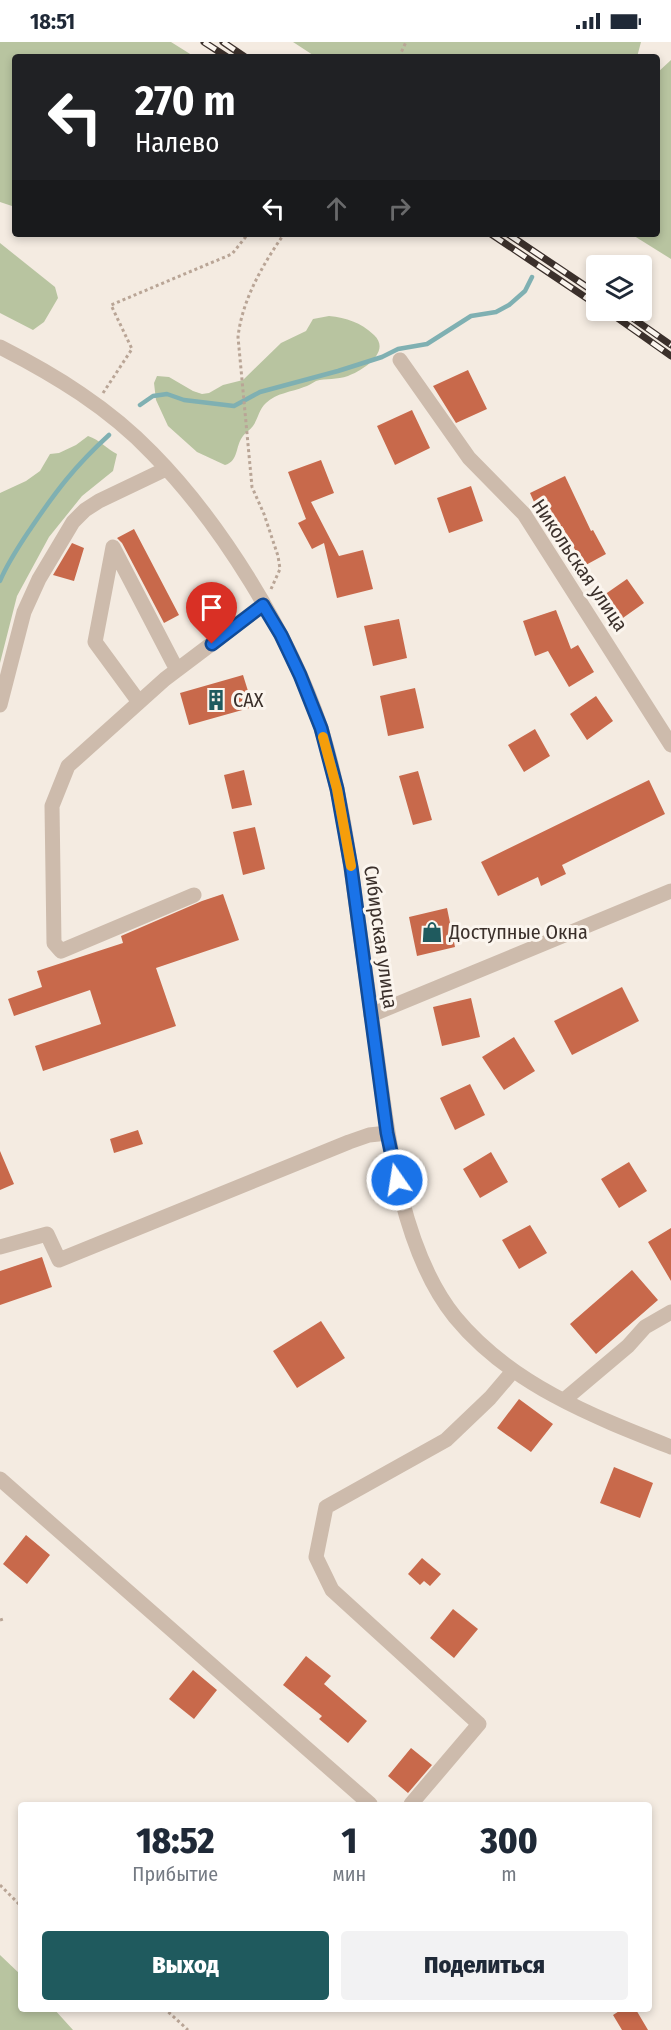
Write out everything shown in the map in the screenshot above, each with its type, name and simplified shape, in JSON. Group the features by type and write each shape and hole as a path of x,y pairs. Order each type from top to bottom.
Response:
{"street":[{"name":"Сибирская улица","path":"0,347 68,385 96,404 152,452 206,517 238,564 281,635 300,675 321,728 337,789 351,867 392,1158 409,1223 427,1270 454,1316 482,1345 537,1388 671,1447"},
{"name":"Никольская улица","path":"400,360 469,458 524,514 671,745"},
{"path":"0,705 24,612 39,579 73,522 99,501 166,469"},
{"path":"139,702 95,642 113,547 177,670"},
{"path":"194,895 61,951 54,943 52,806 68,766 177,670 263,605"},
{"path":"371,1015 671,891"},
{"path":"0,1247 47,1234 59,1260 359,1138 387,1133"},
{"path":"564,1400 628,1346 645,1327 671,1312"},
{"path":"413,1802 479,1724 332,1590 316,1557 326,1507 446,1440 490,1398 513,1371"},
{"path":"0,1479 368,1802"}],"path":[{"path":"96,404 132,349 111,305 232,254 246,237"},
{"path":"263,605 280,568 264,514 252,487 238,337 244,307 262,270 282,237"},
{"path":"0,1885 18,1903"},
{"path":"168,2012 188,2030"}],"green space":[{"path":"0,42 171,42 190,54 12,54 12,206 0,202"},
{"path":"293,42 641,42 638,54 311,54"},
{"path":"671,60 671,259 636,237 660,237 660,70"},
{"path":"0,243 55,287 58,298 44,322 33,330 0,313"},
{"path":"329,316 353,321 374,335 379,341 380,348 373,360 348,376 316,381 270,400 262,408 253,426 243,436 235,457 229,463 225,465 197,452 168,426 156,400 154,383 157,376 169,377 202,394 209,393 223,385 243,380 281,343 306,331 313,319"},
{"path":"88,436 117,454 113,471 82,496 49,537 17,596 0,663 0,493 26,481 40,471 50,454 59,453 76,445"},
{"path":"0,1955 18,1972 18,2012 57,2012 73,2030 0,2030"}],"building":[{"path":"468,370 487,409 456,423 433,386"},
{"path":"412,410 430,448 395,465 377,426"},
{"path":"321,460 334,493 311,502 339,556 363,550 373,589 337,598 324,543 312,549 298,523 306,519 288,472"},
{"path":"565,476 591,531 593,530 606,554 584,566 562,526 548,533 530,493"},
{"path":"471,486 483,521 449,533 437,498"},
{"path":"134,529 179,615 164,623 122,543 117,538"},
{"path":"72,543 84,548 74,581 53,575"},
{"path":"627,579 644,603 620,620 604,595"},
{"path":"556,610 571,649 578,645 594,672 569,687 548,651 535,656 523,621"},
{"path":"399,619 407,658 373,666 364,626"},
{"name":"САХ","path":"243,675 253,707 189,725 180,693"},
{"path":"415,688 424,728 388,736 380,696"},
{"path":"596,696 613,721 587,740 570,714"},
{"path":"535,729 550,756 524,772 508,745"},
{"path":"244,770 252,805 232,809 224,775"},
{"path":"418,771 432,820 413,825 399,776"},
{"path":"649,780 665,814 562,865 566,874 541,886 538,877 498,896 481,862"},
{"path":"255,827 265,869 243,875 233,832"},
{"path":"223,894 239,940 156,968 176,1026 43,1071 35,1046 101,1024 90,990 14,1016 8,999 42,987 37,971 123,943 121,936"},
{"name":"Доступные Окна","path":"447,908 455,947 417,956 409,917"},
{"path":"622,987 639,1021 572,1055 554,1021"},
{"path":"471,998 480,1037 442,1046 433,1007"},
{"path":"514,1037 535,1071 504,1090 482,1057"},
{"path":"470,1084 485,1115 455,1130 440,1098"},
{"path":"138,1130 143,1144 114,1153 110,1139"},
{"path":"0,1151 14,1184 0,1190"},
{"path":"491,1152 508,1182 480,1198 463,1169"},
{"path":"629,1162 647,1191 619,1208 601,1179"},
{"path":"530,1225 547,1253 519,1269 502,1240"},
{"path":"671,1228 671,1281 648,1242"},
{"path":"42,1257 52,1287 0,1305 0,1271"},
{"path":"632,1270 658,1300 596,1354 570,1324"},
{"path":"321,1321 345,1358 297,1388 273,1351"},
{"path":"519,1399 553,1424 531,1452 497,1428"},
{"path":"614,1467 653,1483 640,1518 600,1503"},
{"path":"26,1535 50,1555 27,1584 3,1564"},
{"path":"422,1558 441,1574 430,1586 424,1581 420,1585 408,1574"},
{"path":"453,1609 478,1629 454,1658 430,1638"},
{"path":"306,1656 331,1676 324,1684 367,1721 348,1743 319,1719 322,1716 283,1685"},
{"path":"193,1670 217,1690 194,1719 169,1699"},
{"path":"411,1748 432,1765 408,1793 388,1776"},
{"path":"618,2012 637,2012 648,2030 622,2030 613,2015"}],"waterway":[{"path":"140,405 153,396 167,394 184,400 234,406 260,392 338,371 382,357 398,349 427,344 471,316 496,312 509,305 525,291 532,277"},
{"path":"0,581 18,548 58,490 86,457 109,435"}],"railway":[{"path":"204,42 222,54"},
{"path":"223,42 241,54"},
{"path":"495,237 586,298"},
{"path":"512,237 586,286"},
{"path":"622,321 671,356"},
{"path":"637,321 671,345"}],"slow traffic":[{"path":"323,737 337,789 351,866"}],"place":[{"name":"САХ","path":"216,700"},
{"name":"Доступные Окна","path":"432,932"}],"route":[{"path":"212,644 263,605 281,635 300,675 321,728 337,789 351,867 387,1133 397,1180"}]}
